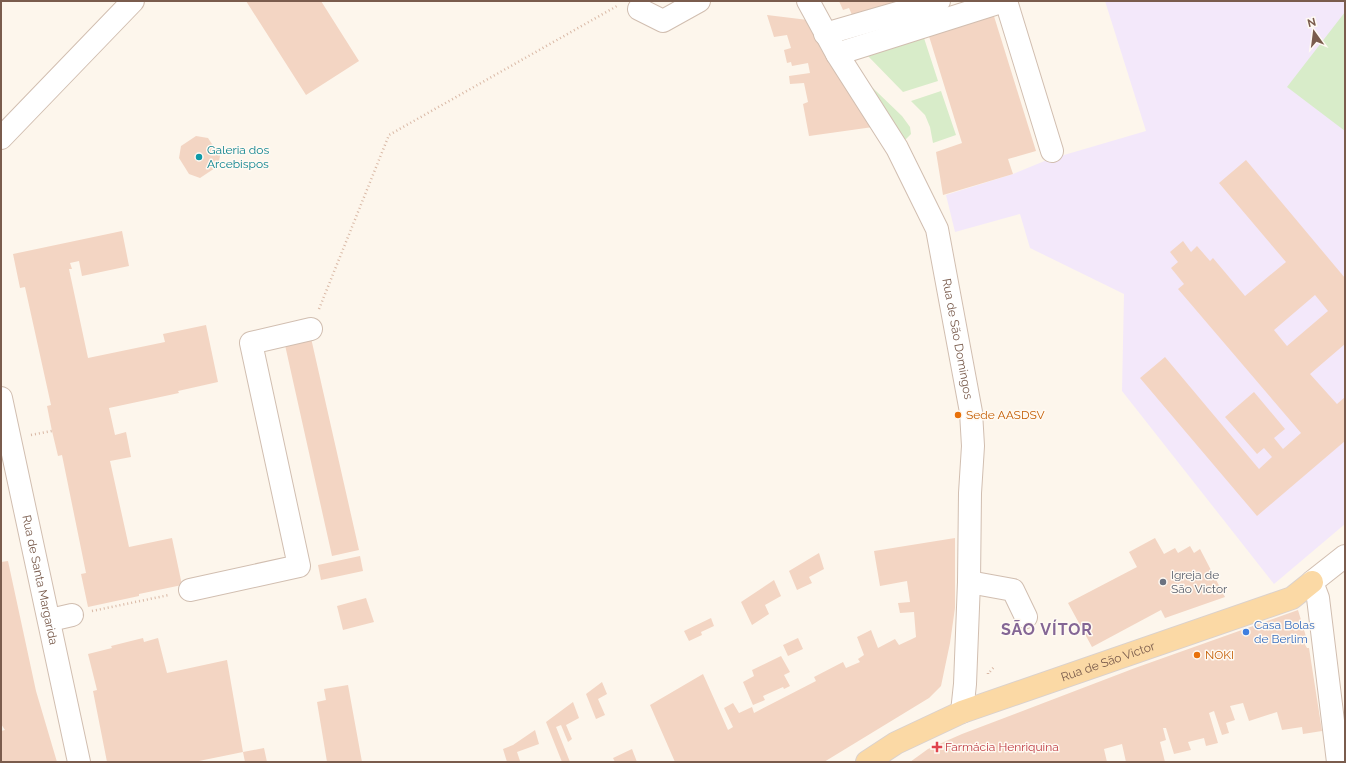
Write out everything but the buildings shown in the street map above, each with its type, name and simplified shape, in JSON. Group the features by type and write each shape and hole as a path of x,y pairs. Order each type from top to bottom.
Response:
{"main road":[{"name":"Rua de São Victor","path":"867,762 896,743 962,712 1292,598 1312,582"}],"street":[{"path":"1,138 133,1"},
{"path":"639,8 663,21 699,1"},
{"name":"Rua de São Domingos","path":"808,1 836,54 897,148 936,230 971,412 973,446 970,493 969,582 965,684 962,712"},
{"path":"825,34 939,1"},
{"path":"836,54 1005,1 1052,151"},
{"path":"190,590 298,566 251,343 311,329"},
{"name":"Rua de Santa Margarida","path":"1,398 79,762"},
{"name":"Rua de São Victor","path":"1312,582 1345,556"},
{"path":"969,582 1013,590 1026,617"},
{"path":"1312,582 1318,598 1338,762"}],"path":[{"path":"311,329 389,135 617,6"},
{"path":"26,436 52,431"},
{"path":"65,617 190,590"},
{"path":"988,674 994,667"}],"shaded area":[{"path":"1105,1 1345,1 1345,524 1274,584 1122,391 1124,294 1030,248 1020,214 955,232 946,195 1013,174 1047,160 1146,131"}],"green space":[{"path":"1345,12 1345,131 1287,87"},
{"path":"924,38 938,81 903,92 866,54"},
{"path":"850,66 902,116 910,127 911,134 906,139 898,140"},
{"path":"941,91 956,135 933,143 930,127 925,115 911,101"}],"place":[{"name":"Galeria dos Arcebispos","path":"199,157"},
{"name":"Sede AASDSV","path":"958,415"},
{"name":"Igreja de São Victor","path":"1163,582"},
{"name":"Casa Bolas de Berlim","path":"1246,632"},
{"name":"NOKI","path":"1197,655"},
{"name":"Farmácia Henriquina","path":"937,747"}],"district":[{"name":"SÃO VÍTOR","path":"1047,629"}]}
